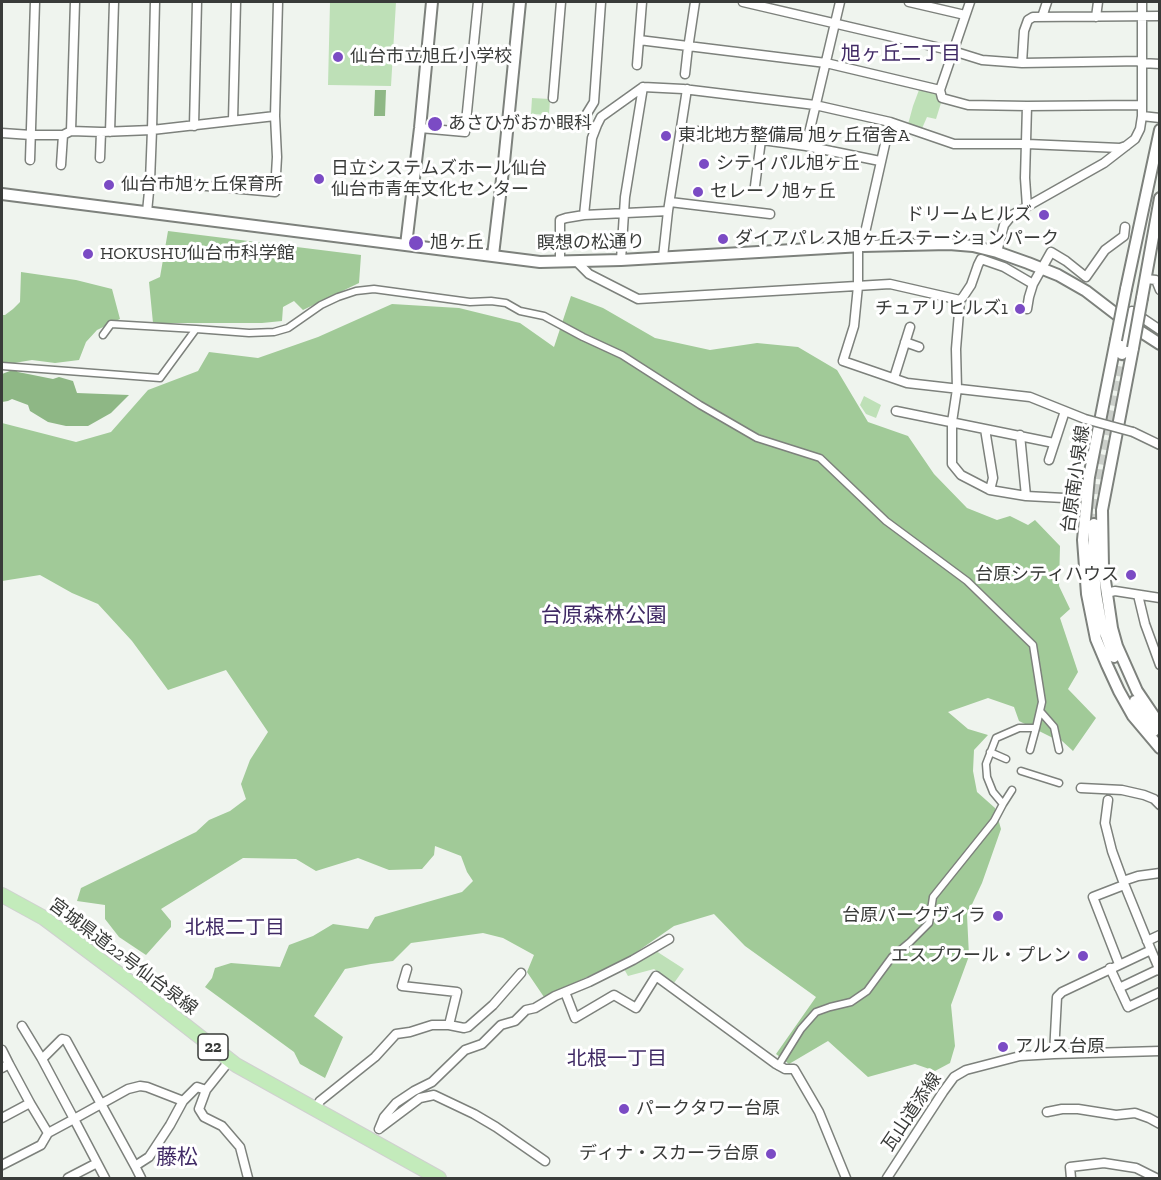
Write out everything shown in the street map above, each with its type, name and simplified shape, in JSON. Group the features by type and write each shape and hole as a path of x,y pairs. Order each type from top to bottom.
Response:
{"main road":[{"name":"宮城県道22号仙台泉線","path":"2,895 44,918 230,1060 315,1110 376,1136 439,1179"}],"street":[{"path":"30,160 35,2"},
{"path":"62,165 67,133 75,2"},
{"path":"100,158 106,132 114,2"},
{"path":"147,212 152,130 155,2"},
{"path":"194,126 197,2"},
{"path":"234,120 237,2"},
{"path":"150,181 275,192 278,2"},
{"path":"406,245 432,2"},
{"path":"420,128 465,132 478,2"},
{"path":"493,255 520,2"},
{"path":"554,98 561,2"},
{"path":"586,116 594,102 601,2"},
{"path":"637,65 642,2"},
{"path":"685,74 695,2"},
{"path":"743,2 953,51 982,60 1022,63 1141,62 1158,64"},
{"path":"806,146 840,2"},
{"path":"909,2 965,15"},
{"path":"970,2 940,90 942,98 968,105 1142,105"},
{"path":"1042,17 1047,2"},
{"path":"1096,16 1098,2"},
{"path":"997,252 1004,225 1012,215 1104,163 1135,139 1140,129 1142,116 1142,2"},
{"path":"1022,63 1022,46 1030,18 1160,16"},
{"path":"639,40 826,63 940,90"},
{"path":"621,260 625,197 643,87"},
{"path":"584,215 592,138 597,125 601,117 643,87 687,89 815,105 890,122 954,144 1120,148 1126,146"},
{"path":"663,257 687,89"},
{"path":"1027,106 1025,178 1027,207"},
{"path":"2,132 32,135 152,130 275,116"},
{"path":"1142,116 1160,118"},
{"path":"890,122 860,246 854,326 843,361 907,383 1030,397 1085,419 1133,432 1160,445"},
{"name":"台原南小泉線","path":"1160,130 1089,477 1083,540 1087,594 1096,639 1133,716 1160,748"},
{"path":"697,131 806,146 880,161"},
{"path":"754,186 761,140"},
{"name":"瞑想の松通り","path":"2,194 540,262 621,260 860,246 949,244 974,246 1041,267 1086,291 1160,344"},
{"path":"1128,351 1142,298 1154,278 1160,198"},
{"path":"560,262 560,220 566,218 669,206 770,214"},
{"path":"1027,309 1033,284 1051,252 1086,277 1105,250 1124,236 1125,227"},
{"path":"1033,284 1004,267 981,259 971,285 960,300 956,349 957,389 952,422 952,464 961,475 990,490 1026,496 1064,498"},
{"path":"577,262 589,274 638,299 890,284 960,300"},
{"path":"1154,278 1160,290"},
{"path":"103,335 111,324 249,333 274,332 288,328 321,305 338,297 375,288 506,303 520,311 544,316 622,355 757,438 820,459 886,521 967,581 1034,645 1042,702 1030,750"},
{"path":"1160,330 1132,310 1129,324 1128,375 1102,510 1103,567 1112,628 1123,662 1137,691 1160,725"},
{"path":"894,378 910,327"},
{"path":"2,366 160,378 196,329"},
{"path":"905,342 919,347"},
{"path":"1110,372 1128,375"},
{"path":"896,411 1054,442"},
{"path":"1049,460 1065,411"},
{"path":"985,429 993,478 990,490"},
{"path":"1020,435 1026,496"},
{"path":"1085,507 1102,510"},
{"path":"1094,524 1093,559 1101,621 1117,665 1134,699 1149,725 1160,738"},
{"path":"1106,593 1115,591 1160,598"},
{"path":"1138,595 1145,624 1160,664"},
{"path":"1134,699 1160,732"},
{"path":"1040,711 1054,727 1059,750"},
{"path":"1003,804 993,792 987,777 986,764 996,738 1019,728 1036,728"},
{"path":"990,752 1006,759"},
{"path":"1020,771 1059,783"},
{"path":"1081,788 1144,795 1160,805"},
{"path":"778,1066 801,1029 816,1012 851,1002 867,991 892,957 929,923 933,897 994,820 1012,790"},
{"path":"1108,800 1105,823 1112,851 1149,946 1157,959 1159,970 1119,988"},
{"path":"1159,875 1138,876 1093,897 1119,988 1128,1007 1160,992"},
{"path":"1054,1054 1057,997 1062,992 1149,946 1160,935"},
{"path":"376,1136 384,1117 396,1103 432,1082 465,1050 482,1044 498,1028 515,1021 526,1010 535,1008 555,996 633,960 669,939"},
{"path":"407,969 402,986 457,992 449,1025"},
{"path":"315,1110 321,1101 375,1057 396,1034 432,1025 468,1027 493,1005 520,973"},
{"path":"565,992 575,1018 614,995 636,1008 656,976 778,1066 794,1069 819,1112 846,1179"},
{"path":"22,1026 42,1059 105,1179"},
{"path":"42,1059 62,1039 66,1040 141,1179"},
{"path":"2,1050 5,1066 48,1133"},
{"name":"瓦山道添線","path":"887,1179 943,1092 954,1077 966,1070 1020,1056 1160,1051"},
{"path":"230,1060 207,1090 199,1109 204,1117 222,1126 240,1147 248,1179"},
{"path":"2,1166 40,1145 48,1133 128,1089 147,1087 183,1101"},
{"path":"135,1166 149,1157 183,1101 196,1087 207,1090"},
{"path":"376,1136 420,1098 434,1095 496,1126 544,1161"},
{"path":"2,1118 30,1103"},
{"path":"1047,1112 1078,1109 1116,1115 1135,1113 1160,1124"},
{"path":"68,1179 97,1163"},
{"path":"1071,1179 1070,1167 1104,1163 1136,1168 1156,1179"}],"shaded area":[{"path":"330,2 396,2 391,86 328,85"},
{"path":"375,90 386,90 385,116 374,116"},
{"path":"919,90 936,94 941,103 936,119 927,117 920,133 907,128"},
{"path":"532,98 550,99 549,115 531,114"},
{"path":"168,231 361,255 359,283 303,310 294,301 283,307 282,321 153,323 149,282 160,277"},
{"path":"21,272 76,280 112,289 120,319 97,330 86,342 79,360 55,363 32,360 2,365 2,315 20,302"},
{"name":"台原森林公園","path":"571,296 603,308 655,338 710,350 757,343 798,347 837,370 868,422 908,436 934,474 967,508 997,520 1010,516 1028,525 1035,520 1060,546 1059,586 1070,609 1060,618 1078,672 1068,689 1096,718 1073,751 1061,740 1019,721 1014,707 988,698 948,712 968,729 988,735 974,750 973,771 977,792 995,808 1001,829 982,883 967,915 969,956 951,1005 955,1046 950,1063 935,1071 915,1064 868,1077 828,1041 789,1064 776,1054 816,997 745,946 714,914 674,926 628,958 544,997 527,972 534,955 503,938 483,933 411,943 393,961 345,969 314,1016 343,1037 325,1078 300,1064 294,1052 205,987 212,978 215,968 231,963 280,967 289,945 313,936 333,924 368,929 375,917 462,892 473,881 461,856 435,846 434,855 422,869 389,870 358,858 316,871 296,859 243,858 161,909 171,921 171,927 146,955 119,937 105,919 105,905 77,901 81,888 196,832 209,820 230,811 246,799 241,784 250,760 268,732 226,670 168,690 132,641 98,604 40,575 2,581 2,423 76,442 111,432 148,390 198,371 209,352 258,358 318,337 392,304 459,308 520,323 554,347"},
{"path":"15,369 18,372 73,381 77,393 129,395 111,413 88,426 66,426 48,422 30,411 28,405 12,399 2,402 2,374"},
{"path":"864,396 881,405 876,418 866,414 860,405"},
{"path":"656,951 684,969 674,983 654,969 628,976 624,969"}],"tunnel":[{"path":"1094,524 1100,468 1122,354"}],"place":[{"name":"仙台市立旭丘小学校","path":"338,57"},
{"name":"あさひがおか眼科","path":"435,124"},
{"name":"東北地方整備局 旭ヶ丘宿舎A","path":"666,136"},
{"name":"シティパル旭ヶ丘","path":"704,164"},
{"name":"日立システムズホール仙台 仙台市青年文化センター","path":"319,179"},
{"name":"仙台市旭ヶ丘保育所","path":"109,185"},
{"name":"セレーノ旭ヶ丘","path":"698,192"},
{"name":"ドリームヒルズ","path":"1044,215"},
{"name":"ダイアパレス旭ヶ丘ステーションパーク","path":"723,239"},
{"name":"旭ヶ丘","path":"416,243"},
{"name":"HOKUSHU仙台市科学館","path":"88,254"},
{"name":"チュアリヒルズ1","path":"1020,309"},
{"name":"台原シティハウス","path":"1131,575"},
{"name":"台原パークヴィラ","path":"998,916"},
{"name":"エスプワール・プレン","path":"1083,956"},
{"name":"アルス台原","path":"1003,1047"},
{"name":"パークタワー台原","path":"624,1109"},
{"name":"ディナ・スカーラ台原","path":"771,1154"}],"district":[{"name":"旭ヶ丘二丁目","path":"901,54"},
{"name":"台原森林公園","path":"604,616"},
{"name":"北根二丁目","path":"235,928"},
{"name":"北根一丁目","path":"617,1059"},
{"name":"藤松","path":"177,1158"}]}
